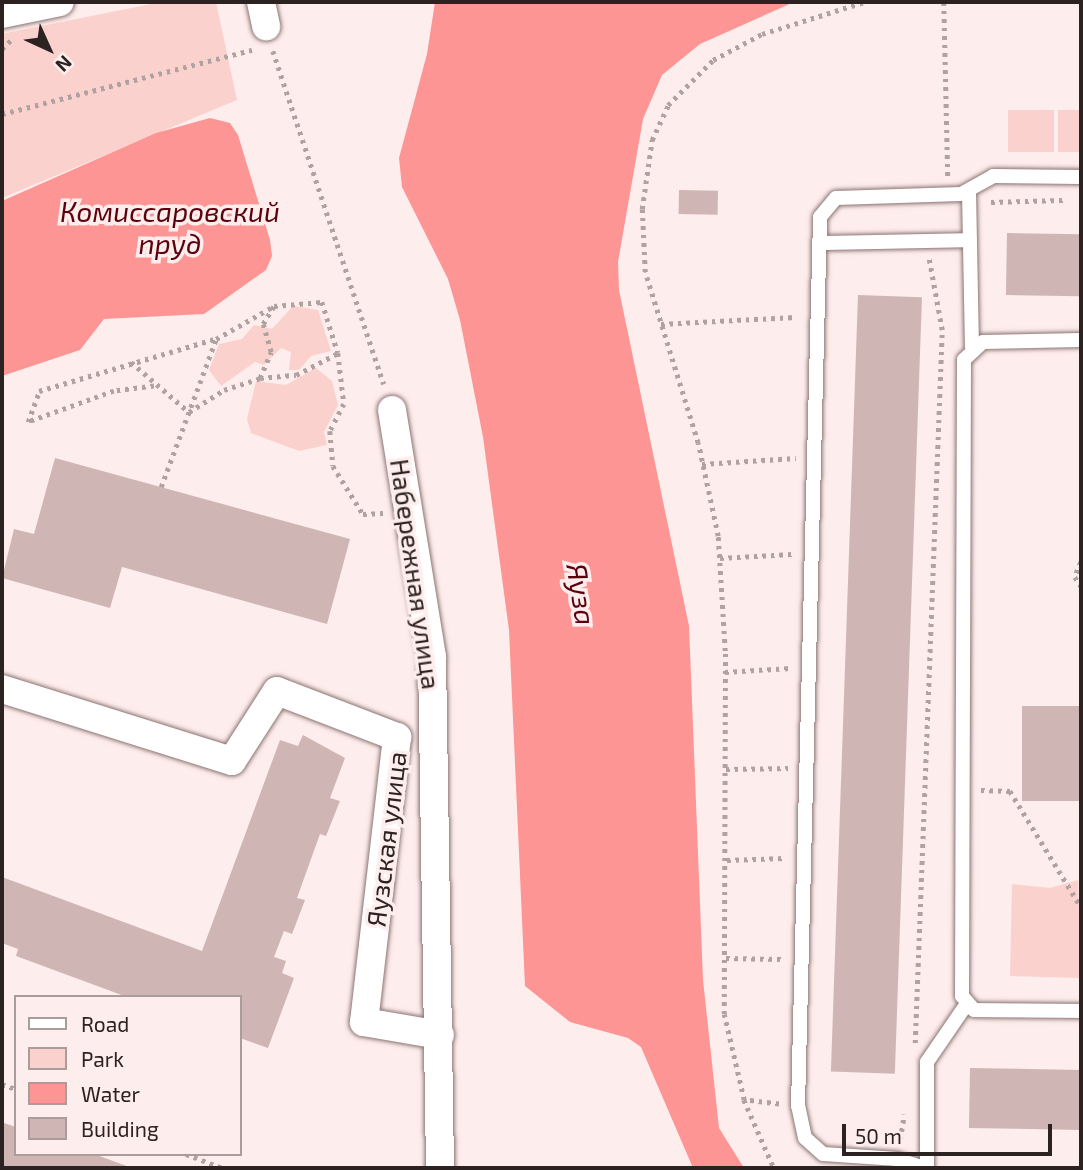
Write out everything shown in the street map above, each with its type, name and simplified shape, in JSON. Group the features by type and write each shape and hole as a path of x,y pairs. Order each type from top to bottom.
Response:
{"street":[{"path":"2,13 60,2"},
{"name":"Набережная улица","path":"392,410 411,512 432,657 440,1168"},
{"name":"Яузская улица","path":"2,689 232,761 277,691 397,737 364,1022 440,1035"}],"lane":[{"path":"969,198 948,194 831,199 822,210 819,243 798,1105 805,1138 823,1154 897,1159 925,1168 927,1062 966,1005 962,790 964,360 972,347 969,198 993,176 1081,177"},
{"path":"819,243 970,240"},
{"path":"972,347 983,342 1081,340"},
{"path":"966,1005 974,1010 1081,1012"}],"path":[{"path":"774,1168 744,1100 724,1014 727,860 725,672 720,558 702,464 645,272 642,209 652,140 668,105 713,60 762,34 864,2"},
{"path":"944,2 948,194"},
{"path":"2,114 266,24 392,410"},
{"path":"969,198 1069,200"},
{"path":"914,1050 942,330 926,241"},
{"path":"154,386 114,391 29,422 39,391 130,361 216,339 274,306 323,302 338,353 344,404 330,432 333,466 363,514 411,512"},
{"path":"260,377 271,352 263,324 274,306"},
{"path":"661,324 817,316"},
{"path":"161,487 216,339"},
{"path":"189,412 224,390 260,377 296,375 338,353"},
{"path":"130,361 154,386 189,412"},
{"path":"702,464 814,457"},
{"path":"720,558 811,553"},
{"path":"1081,562 1075,577 1081,586"},
{"path":"725,672 808,667"},
{"path":"726,769 806,768"},
{"path":"962,790 1010,791 1081,907"},
{"path":"727,860 804,858"},
{"path":"726,958 801,959"},
{"path":"744,1100 798,1105"},
{"path":"897,1159 905,1105"},
{"path":"191,1156 223,1168"}],"green space":[{"path":"161,2 216,2 237,100 2,198 2,34"},
{"path":"1008,110 1054,110 1054,152 1008,152"},
{"path":"1058,110 1081,110 1081,152 1058,152"},
{"path":"293,306 318,310 331,351 311,356 299,370 289,370 291,352 281,348 264,365 255,362 221,386 209,370 219,344 242,339 254,325 272,329"},
{"path":"316,368 332,381 338,405 324,432 327,445 299,451 251,433 247,419 256,381 286,385"},
{"path":"1078,880 1081,978 1010,976 1012,884 1050,888"}],"water":[{"name":"Яуза","path":"435,2 794,2 700,44 662,75 643,119 618,262 619,290 689,626 703,980 719,1128 744,1168 693,1168 641,1047 628,1038 570,1022 525,986 509,630 483,437 460,320 448,279 402,187 399,158 427,54"},
{"name":"Комиссаровский пруд","path":"210,118 230,123 238,135 270,240 272,256 266,270 204,314 104,319 80,350 2,376 2,201 156,133"}],"building":[{"path":"679,190 718,191 718,215 679,214"},
{"path":"1007,233 1081,234 1080,296 1006,295"},
{"path":"858,295 922,297 895,1074 831,1072"},
{"path":"55,458 350,539 327,624 122,567 110,608 2,578 14,529 34,534"},
{"path":"1022,706 1081,706 1081,801 1022,801"},
{"path":"303,735 345,758 330,798 340,801 326,836 320,834 297,898 305,900 292,934 284,931 274,957 286,961 282,973 294,978 268,1048 242,1039 242,995 122,995 16,956 18,949 2,943 2,877 202,951 280,740 298,746"},
{"path":"970,1068 1081,1070 1080,1130 969,1128"},
{"path":"4,1123 14,1126 14,1156 99,1156 132,1168 2,1168"}]}
